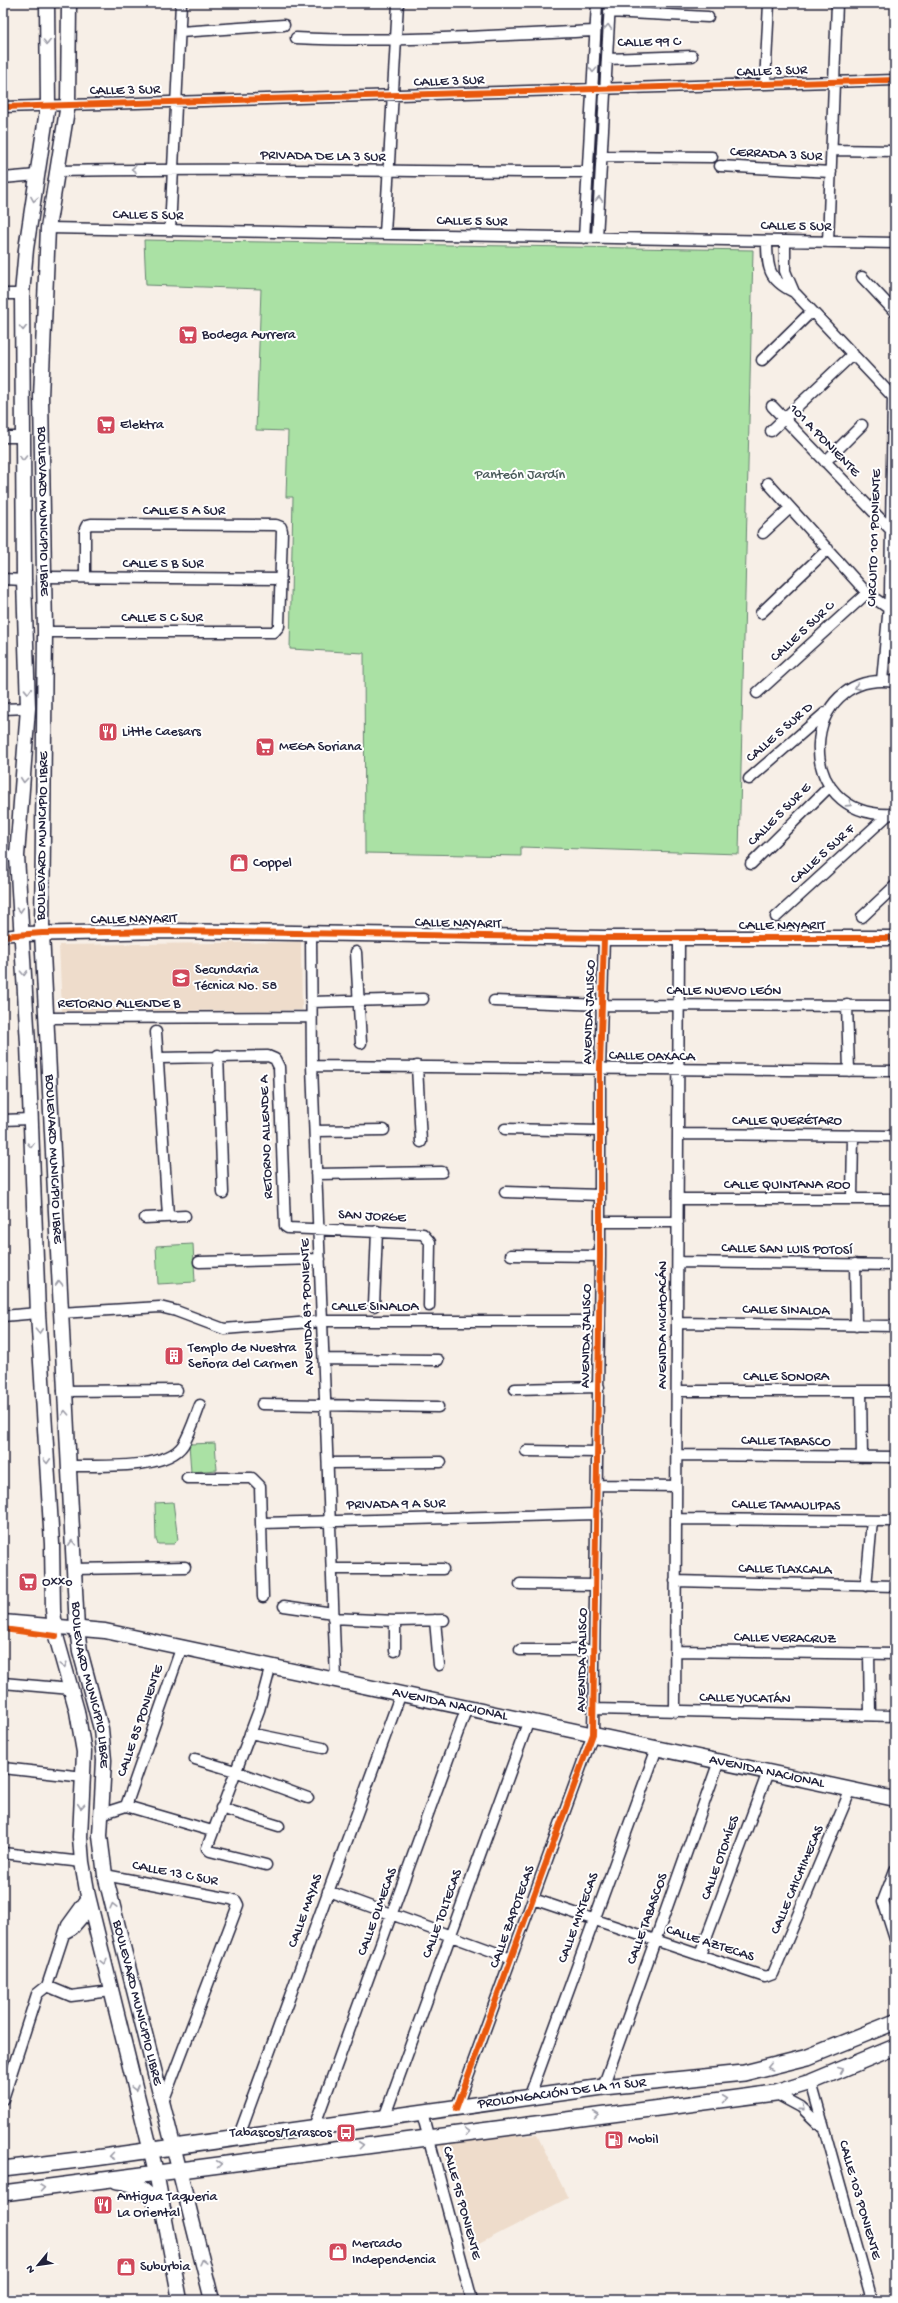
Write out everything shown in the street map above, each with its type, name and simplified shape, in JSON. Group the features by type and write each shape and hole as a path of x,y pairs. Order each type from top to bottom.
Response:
{"main road":[{"name":"BOULEVARD MUNICIPIO LIBRE","path":"48,3 48,104 37,175 22,294 24,580 28,708 10,856 22,934 38,1313 52,1544 55,1627 81,1730 84,1777 81,1815 82,1862 89,1902 156,2172 180,2300"},
{"name":"BOULEVARD MUNICIPIO LIBRE","path":"69,3 68,104 48,228 41,397 46,632 42,933 63,1391 73,1569 80,1651 101,1729 104,1760 100,1836 105,1875 212,2300"},
{"name":"CALLE NAYARIT","path":"22,934 171,931 604,938 895,938"},
{"name":"AVENIDA NACIONAL","path":"3,1622 105,1631 182,1646 895,1799"},
{"name":"PROLONGACIÓN DE LA 11 SUR","path":"3,2169 151,2151 603,2087 744,2073 770,2068 808,2057 895,2022"},
{"name":"PROLONGACIÓN DE LA 11 SUR","path":"98,2180 775,2093 811,2082 895,2047"},
{"path":"3,2193 98,2180 133,2183 151,2196 163,2211"}],"street":[{"path":"170,230 181,3"},
{"path":"384,234 398,3"},
{"path":"584,238 597,3"},
{"path":"765,84 769,3"},
{"path":"828,242 837,3"},
{"path":"597,238 609,7 708,17"},
{"path":"180,32 284,25"},
{"path":"296,38 396,40 596,31"},
{"name":"CALLE 99 C","path":"607,58 692,56"},
{"name":"CALLE 3 SUR","path":"3,107 48,104 393,96 895,80"},
{"path":"832,150 895,150"},
{"path":"601,156 712,157"},
{"name":"CERRADA 3 SUR","path":"720,166 831,172"},
{"name":"PRIVADA DE LA 3 SUR","path":"57,171 173,168 388,172 588,172"},
{"path":"3,178 37,175"},
{"name":"CALLE 5 SUR","path":"48,228 895,243"},
{"name":"CIRCUITO 101 PONIENTE","path":"767,241 767,265 770,272 785,287 794,292 894,397 890,529 892,591 888,608 890,680"},
{"name":"CIRCUITO 101 PONIENTE","path":"785,241 784,271 794,292"},
{"path":"862,277 890,301 895,312"},
{"path":"3,294 22,294"},
{"path":"762,360 812,311"},
{"path":"771,431 785,420 853,354"},
{"name":"101 A PONIENTE","path":"772,406 890,529"},
{"path":"825,462 862,425"},
{"path":"3,437 24,437"},
{"path":"768,483 867,592 888,608"},
{"path":"762,533 790,508"},
{"name":"CALLE 5 A SUR","path":"85,577 85,529 87,525 281,527 280,579"},
{"path":"761,613 828,549"},
{"name":"CALLE 5 B SUR","path":"45,577 280,579"},
{"name":"CALLE 5 C SUR","path":"46,632 274,632 278,630 280,626 280,579"},
{"path":"3,580 24,580"},
{"name":"CALLE 5 SUR C","path":"757,693 867,592"},
{"path":"890,680 867,683 852,689 840,698 830,709 822,723 818,739 821,766 830,786 842,799 857,809 868,813 892,814"},
{"path":"3,709 28,708"},
{"name":"CALLE 5 SUR D","path":"749,779 830,709"},
{"name":"CALLE 5 SUR E","path":"751,864 830,786"},
{"name":"CALLE 5 SUR F","path":"776,916 892,814"},
{"path":"862,917 895,886"},
{"path":"3,936 22,934"},
{"name":"AVENIDA 87 PONIENTE","path":"311,934 312,1066 336,1679"},
{"name":"AVENIDA JALISCO","path":"593,1734 598,1452 601,1131 600,1068 604,938"},
{"name":"AVENIDA MICHOACÁN","path":"675,1712 679,938"},
{"path":"356,952 360,1043"},
{"path":"311,1002 423,999"},
{"name":"CALLE NUEVO LEÓN","path":"494,1001 678,1006 895,1006"},
{"path":"847,1005 848,1071"},
{"name":"RETORNO ALLENDE B","path":"46,1018 311,1017"},
{"path":"156,1032 168,1216"},
{"path":"218,1055 223,1192"},
{"name":"RETORNO ALLENDE A","path":"158,1058 218,1055 268,1056 275,1059 279,1067 285,1226 319,1229"},
{"name":"CALLE OAXACA","path":"312,1066 895,1071"},
{"path":"417,1066 421,1142"},
{"path":"3,1120 30,1119"},
{"path":"505,1129 601,1131"},
{"path":"315,1131 384,1130"},
{"name":"CALLE QUERÉTARO","path":"679,1134 895,1136"},
{"path":"852,1199 853,1135"},
{"path":"316,1174 442,1172"},
{"path":"505,1192 600,1195"},
{"name":"CALLE QUINTANA ROO","path":"678,1199 895,1199"},
{"path":"145,1218 185,1216"},
{"path":"600,1222 678,1222"},
{"name":"SAN JORGE","path":"319,1229 423,1234 430,1242 429,1306"},
{"path":"374,1306 376,1231"},
{"path":"511,1255 600,1256"},
{"path":"199,1262 320,1259"},
{"name":"CALLE SAN LUIS POTOSÍ","path":"678,1262 895,1265"},
{"path":"855,1264 856,1326"},
{"name":"CALLE SINALOA","path":"60,1313 160,1307 176,1310 224,1329 322,1321 599,1321"},
{"path":"3,1316 38,1313"},
{"name":"CALLE SINALOA","path":"678,1323 895,1326"},
{"path":"324,1359 438,1360"},
{"path":"515,1389 598,1387"},
{"path":"63,1391 177,1390"},
{"name":"CALLE SONORA","path":"677,1391 895,1391"},
{"path":"861,1391 862,1457"},
{"path":"262,1404 438,1407"},
{"path":"68,1466 144,1463 161,1460 183,1445 200,1405"},
{"path":"526,1451 598,1452"},
{"name":"CALLE TABASCO","path":"677,1455 895,1457"},
{"path":"328,1462 441,1462"},
{"path":"187,1478 252,1478 260,1486 263,1597"},
{"path":"597,1485 676,1486"},
{"name":"PRIVADA 9 A SUR","path":"262,1523 597,1514"},
{"name":"CALLE TAMAULIPAS","path":"676,1519 895,1521"},
{"path":"866,1586 872,1521"},
{"path":"73,1569 185,1566"},
{"path":"332,1570 443,1569"},
{"name":"CALLE TLAXCALA","path":"675,1581 895,1586"},
{"path":"520,1584 595,1585"},
{"path":"284,1606 333,1616 395,1622 440,1620 439,1665"},
{"path":"395,1622 395,1651"},
{"name":"CALLE 85 PONIENTE","path":"126,1806 182,1646"},
{"path":"520,1650 595,1650"},
{"name":"CALLE VERACRUZ","path":"675,1652 895,1654"},
{"path":"869,1654 870,1716"},
{"path":"266,1865 210,1852 207,1848 212,1830 259,1710 271,1665"},
{"path":"3,1683 71,1689"},
{"name":"CALLE MAYAS","path":"238,2138 401,1693"},
{"name":"CALLE OLMECAS","path":"314,2127 467,1707"},
{"name":"CALLE YUCATÁN","path":"594,1709 895,1716"},
{"name":"CALLE TOLTECAS","path":"384,2118 529,1720"},
{"path":"250,1733 323,1748"},
{"name":"CALLE ZAPOTECAS","path":"456,2109 593,1734"},
{"name":"CALLE MIXTECAS","path":"529,2098 656,1748"},
{"path":"195,1759 235,1771 308,1798"},
{"name":"CALLE TABASCOS","path":"603,2087 719,1761"},
{"path":"3,1768 84,1777"},
{"name":"CALLE OTOMÍES","path":"700,1954 768,1772"},
{"name":"CALLE CHICHIMECAS","path":"765,1977 773,1974 852,1789"},
{"path":"101,1814 126,1806 212,1830"},
{"path":"221,1808 279,1826"},
{"path":"3,1854 82,1862"},
{"path":"895,1870 883,1901 895,1939"},
{"name":"CALLE 13 C SUR","path":"105,1875 231,1899 236,1901 238,1905 163,2102"},
{"path":"328,1891 511,1958"},
{"name":"CALLE AZTECAS","path":"533,1899 765,1977"},
{"path":"3,2099 37,1994 47,1986 67,1925 89,1902"},
{"path":"47,1986 71,1996 111,1991"},
{"name":"CALLE 103 PONIENTE","path":"811,2082 872,2300"},
{"name":"CALLE 103 PONIENTE","path":"775,2093 801,2107 824,2130"},
{"name":"CALLE 95 PONIENTE","path":"422,2113 472,2300"}],"shaded area":[{"name":"Secundaria Técnica No. 58","path":"301,942 302,1010 62,1011 59,945"},
{"path":"537,2135 568,2198 475,2246 438,2139"}],"green space":[{"name":"Panteón Jardín","path":"144,240 753,250 739,854 521,847 521,856 365,853 364,653 290,649 293,497 286,497 288,431 256,430 261,289 146,285"},
{"path":"193,1244 195,1282 158,1284 156,1246"},
{"path":"215,1443 217,1470 191,1472 189,1444"},
{"path":"173,1502 178,1540 174,1544 158,1544 156,1540 155,1503"}],"cycle path":[{"path":"3,107 895,80"},
{"path":"3,936 42,933 171,931 604,938 895,938"},
{"path":"456,2109 593,1734 600,1256 600,1068 604,938"},
{"path":"3,1629 56,1636"}],"place":[{"name":"Bodega Aurrera","path":"188,335"},
{"name":"Elektra","path":"106,425"},
{"name":"Little Caesars","path":"108,732"},
{"name":"MEGA Soriana","path":"265,747"},
{"name":"Coppel","path":"239,863"},
{"name":"Secundaria Técnica No. 58","path":"181,978"},
{"name":"Templo de Nuestra Señora del Carmen","path":"174,1356"},
{"name":"Oxxo","path":"28,1582"},
{"name":"Tabascos/Tarascos","path":"346,2133"},
{"name":"Mobil","path":"614,2140"},
{"name":"Antigua Taqueria La Oriental","path":"103,2205"},
{"name":"Mercado Independencia","path":"338,2252"},
{"name":"Suburbia","path":"126,2267"}]}
